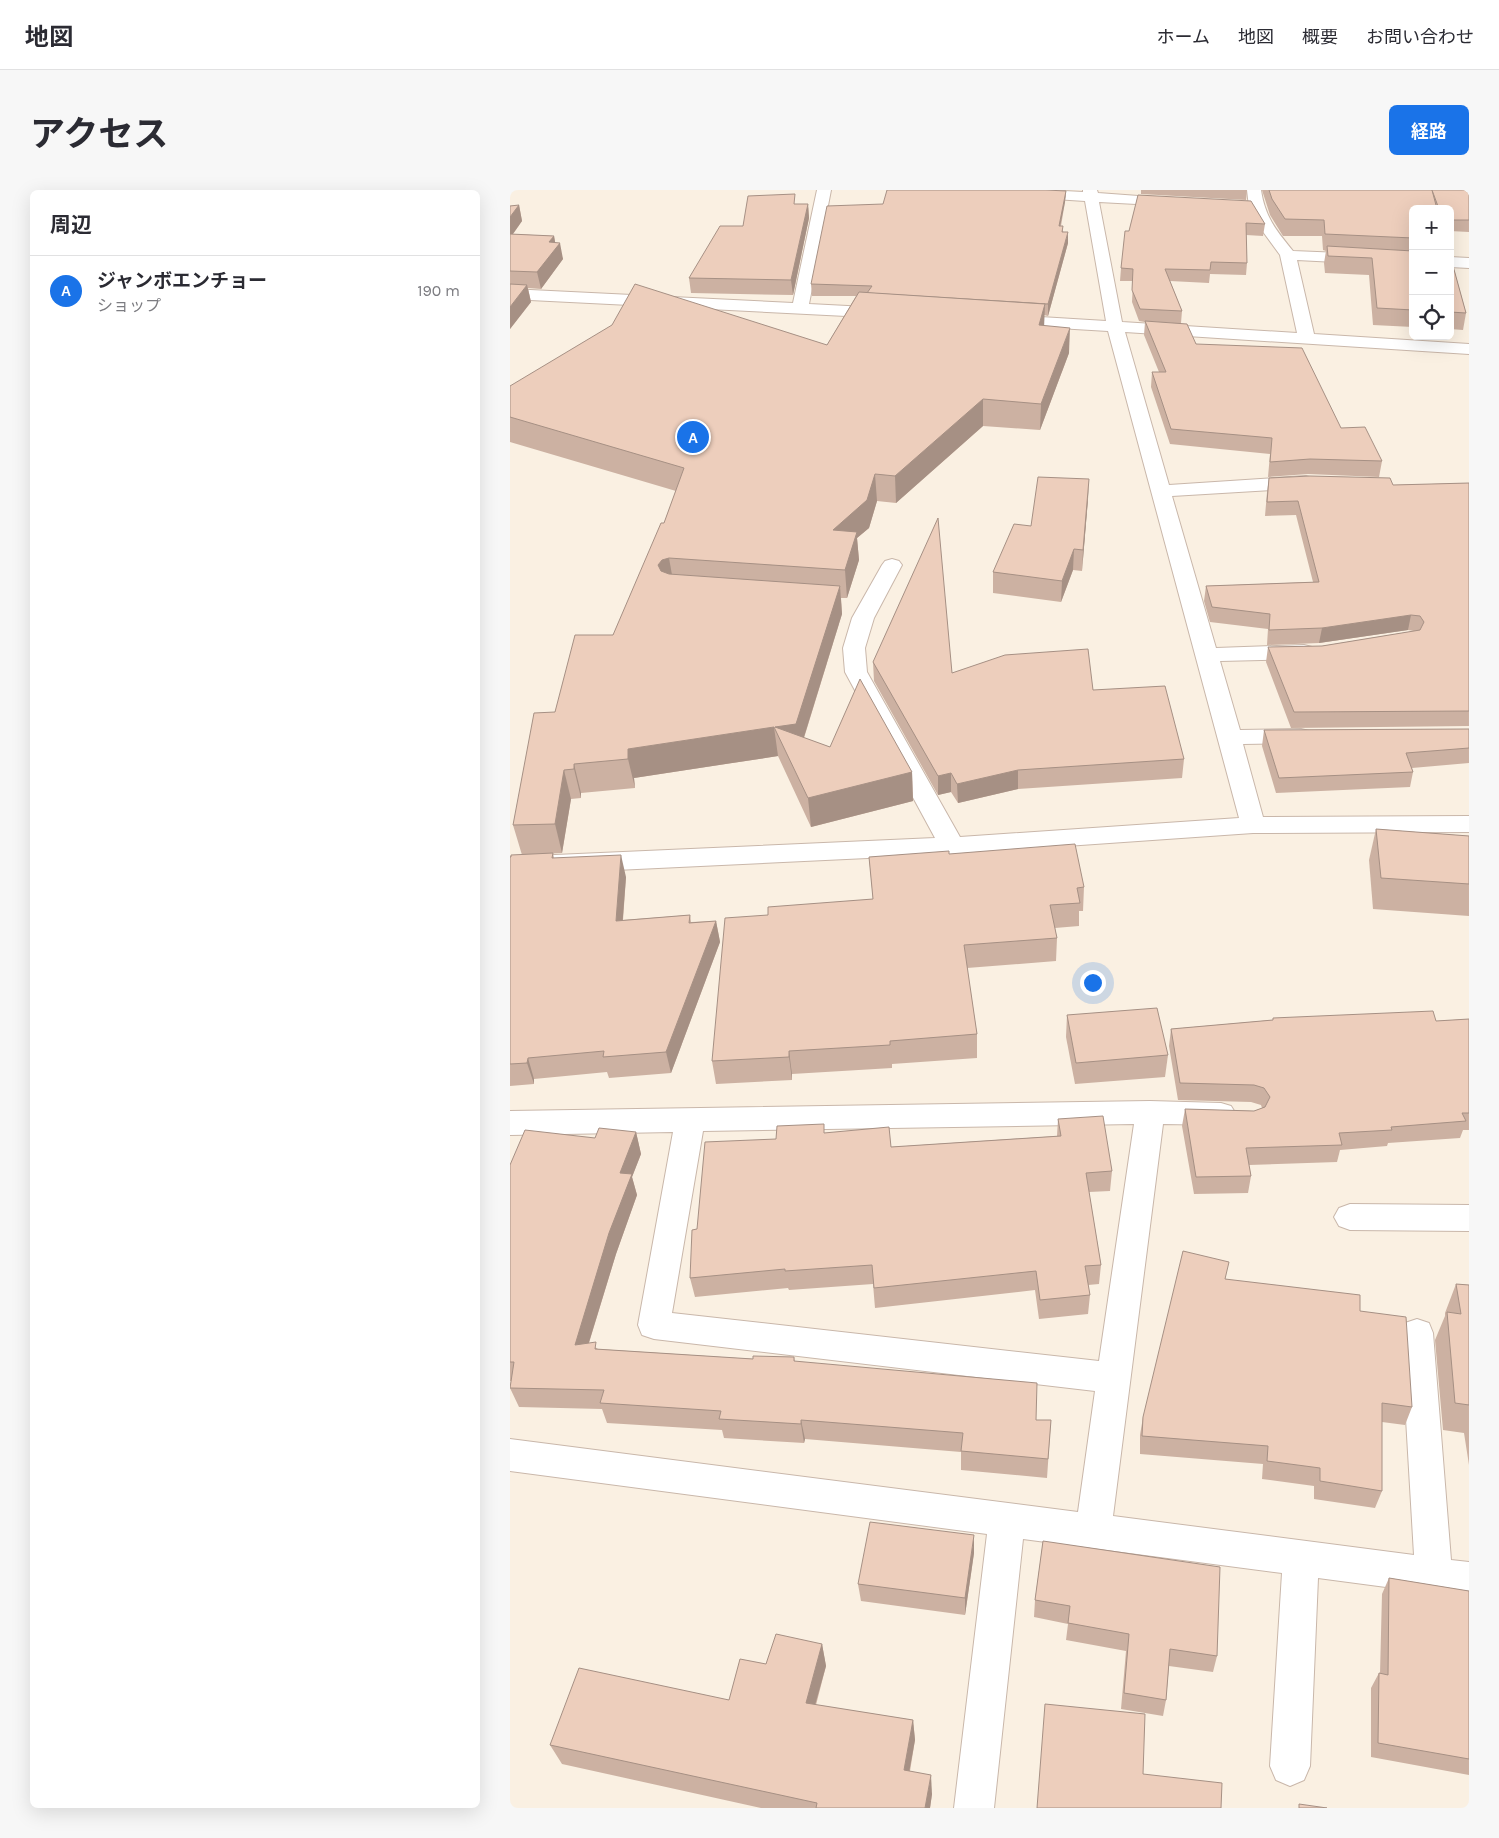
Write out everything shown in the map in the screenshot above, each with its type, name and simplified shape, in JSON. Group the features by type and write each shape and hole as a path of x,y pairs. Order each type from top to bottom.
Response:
{"street":[{"path":"800,307 824,190"},
{"path":"976,190 1091,194 1188,203"},
{"path":"1254,190 1251,207 1288,255 1307,340"},
{"path":"1091,194 1115,327 1253,825"},
{"path":"1288,255 1409,261"},
{"path":"1454,262 1469,263"},
{"path":"510,294 898,313"},
{"path":"987,319 1469,349"},
{"path":"1160,491 1308,482 1328,483"},
{"path":"892,565 859,607 863,618 854,648 856,672 952,846"},
{"path":"1206,655 1328,650"},
{"path":"1230,737 1320,736"},
{"path":"510,866 952,846 1253,825 1469,824"},
{"path":"1093,1531 1150,1112"},
{"path":"510,1123 1150,1112 1250,1115"},
{"path":"690,1120 654,1325 1113,1378"},
{"path":"1350,1217 1469,1218"},
{"path":"1417,1334 1434,1575"},
{"path":"510,1454 1469,1580"},
{"path":"974,1808 1007,1519"},
{"path":"1290,1766 1301,1558"}],"building":[{"path":"887,190 1066,191 1059,226 1063,226 1062,232 1068,232 1048,304 867,293 872,286 811,284 827,206 883,204"},
{"path":"1269,190 1432,190 1436,205 1409,205 1409,238 1325,234 1324,220 1285,219 1272,199"},
{"path":"1432,190 1469,190 1469,220 1454,220 1454,205 1438,205"},
{"path":"795,194 794,204 808,204 791,280 689,278 720,226 743,226 748,196"},
{"path":"1138,195 1251,201 1265,224 1246,223 1247,263 1211,262 1210,270 1165,269 1182,311 1140,309 1132,290 1133,269 1121,268 1125,231 1129,231"},
{"path":"519,205 510,217 510,206"},
{"path":"510,234 554,236 549,242 560,243 537,272 510,271"},
{"path":"1327,246 1409,251 1409,310 1377,308 1372,258 1328,256"},
{"path":"1454,270 1466,313 1454,312"},
{"path":"510,284 527,285 510,307"},
{"path":"635,284 827,345 859,292 1045,304 1039,325 1070,328 1041,404 983,399 895,476 875,474 867,500 833,530 857,532 845,570 669,558 662,560 658,565 661,571 669,574 840,586 796,724 775,727 830,747 860,679 912,772 808,798 774,727 628,749 628,759 574,764 574,769 564,770 555,824 513,825 534,713 555,712 575,635 613,635 661,523 664,523 684,468 510,417 510,386 612,325"},
{"path":"1145,321 1187,324 1196,344 1302,348 1341,428 1365,427 1382,461 1310,459 1270,462 1272,438 1171,429 1152,372 1166,372"},
{"path":"1310,476 1390,478 1393,485 1469,483 1469,711 1294,712 1268,647 1322,646 1420,630 1424,622 1420,616 1411,615 1322,628 1269,630 1270,614 1212,607 1206,586 1319,582 1298,501 1267,502 1269,478"},
{"path":"1038,477 1089,479 1083,550 1074,549 1062,581 993,572 1014,524 1031,526"},
{"path":"938,518 952,673 1005,655 1088,649 1093,690 1165,686 1184,759 1018,770 957,784 951,773 938,776 873,662"},
{"path":"1469,729 1469,748 1406,753 1413,772 1279,778 1264,730"},
{"path":"1376,829 1469,836 1469,884 1381,878"},
{"path":"1075,844 1084,887 1077,888 1080,903 1050,905 1057,938 964,945 977,1034 890,1041 890,1045 789,1051 789,1057 712,1061 725,918 768,915 768,907 873,899 869,857 949,851 949,854"},
{"path":"553,853 552,858 621,855 616,921 690,915 689,923 716,921 666,1052 603,1057 604,1051 528,1058 527,1063 510,1064 510,857 511,855"},
{"path":"1157,1008 1168,1055 1076,1063 1067,1015"},
{"path":"1433,1011 1436,1021 1469,1019 1469,1113 1462,1113 1466,1121 1391,1127 1392,1130 1339,1133 1342,1145 1246,1148 1251,1176 1196,1177 1185,1109 1254,1111 1265,1107 1270,1097 1264,1088 1254,1085 1180,1083 1171,1029 1273,1020 1273,1018"},
{"path":"1103,1116 1112,1171 1086,1173 1101,1265 1085,1266 1090,1295 1040,1300 1036,1271 874,1288 872,1265 785,1271 785,1269 690,1278 692,1230 697,1229 705,1142 776,1139 777,1126 824,1124 824,1133 889,1127 891,1147 1061,1136 1058,1119"},
{"path":"599,1128 636,1132 620,1173 632,1174 609,1233 575,1345 596,1342 595,1349 753,1359 753,1356 794,1357 794,1361 1037,1383 1036,1420 1051,1420 1048,1459 961,1451 963,1433 801,1420 801,1424 719,1419 721,1411 600,1403 604,1390 510,1388 514,1362 510,1362 510,1165 525,1130 595,1138"},
{"path":"1183,1251 1229,1262 1225,1279 1360,1295 1360,1311 1406,1317 1412,1407 1382,1403 1382,1491 1320,1481 1320,1468 1267,1461 1268,1446 1142,1436 1143,1417"},
{"path":"1456,1284 1469,1285 1469,1405 1455,1403 1447,1312 1461,1314"},
{"path":"870,1522 974,1535 965,1598 858,1584"},
{"path":"1043,1541 1220,1567 1217,1656 1170,1649 1166,1700 1124,1693 1129,1634 1068,1623 1070,1606 1035,1600"},
{"path":"1389,1578 1469,1591 1469,1759 1378,1743 1379,1673 1388,1675"},
{"path":"776,1634 822,1644 806,1703 913,1720 904,1770 931,1775 925,1808 816,1808 817,1803 550,1745 579,1668 729,1700 740,1659 766,1664"},
{"path":"1045,1704 1145,1714 1143,1774 1222,1783 1221,1808 1037,1808"},
{"path":"1299,1804 1327,1808 1299,1808"}],"place":[{"name":"ジャンボエンチョー","path":"693,437"}]}
